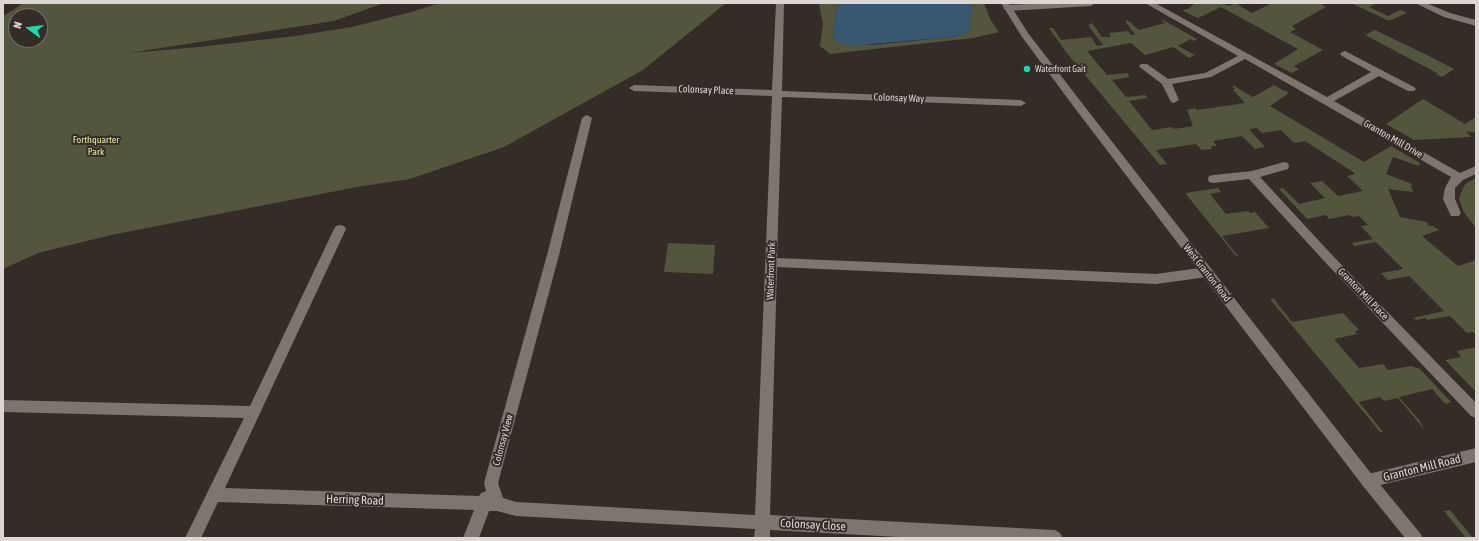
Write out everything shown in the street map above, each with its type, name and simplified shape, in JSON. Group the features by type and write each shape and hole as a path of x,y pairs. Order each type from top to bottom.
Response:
{"street":[{"name":"Waterfront Park","path":"762,538 780,3"},
{"path":"1006,5 1091,3"},
{"name":"Granton Mill Drive","path":"1149,3 1327,101 1459,177"},
{"path":"1419,3 1447,16 1476,23"},
{"name":"West Granton Road","path":"1006,5 1025,35 1368,481 1415,538"},
{"path":"1345,54 1411,89"},
{"path":"1166,82 1208,75 1244,56"},
{"path":"1144,66 1166,82 1174,100"},
{"path":"1327,101 1378,72"},
{"name":"Colonsay Place","path":"634,88 778,93"},
{"name":"Colonsay Way","path":"778,93 1021,103"},
{"name":"Colonsay View","path":"471,538 490,504 491,483 553,255 587,118"},
{"path":"1213,179 1252,175 1284,166"},
{"path":"1455,214 1451,206 1449,193 1453,182 1459,177 1476,170"},
{"name":"Granton Mill Place","path":"1252,175 1476,412"},
{"path":"193,538 340,229"},
{"path":"771,262 1156,279 1183,277 1207,272"},
{"path":"3,406 254,412"},
{"name":"Granton Mill Road","path":"1368,481 1476,455"},
{"name":"Herring Road","path":"214,495 490,504"},
{"path":"490,504 516,509 762,523"},
{"name":"Colonsay Close","path":"762,523 1055,538"}],"green space":[{"name":"Forthquarter Park","path":"22,3 384,3 334,21 129,53 295,36 352,27 440,3 726,3 643,70 504,147 410,179 357,187 111,235 38,253 3,269 3,16 8,13 8,48 48,48 48,8 16,8"},
{"path":"803,3 838,3 833,32 834,40 872,45 952,37 969,32 972,3 984,3 990,19 999,32 973,38 830,54 820,46 823,24 819,4"},
{"path":"1195,3 1222,3 1229,6 1235,3 1252,13 1272,3 1324,3 1322,5 1326,7 1292,26 1296,29 1290,32 1323,50 1294,66 1299,69 1292,73 1274,64 1298,49 1221,7 1198,18 1183,11"},
{"path":"1351,3 1373,3 1374,4 1369,7 1388,16 1400,10 1407,13 1391,20 1387,20"},
{"path":"1127,20 1139,30 1165,23 1161,20 1163,20 1197,39 1194,41 1190,39 1178,46 1195,55 1189,58 1173,47 1145,55 1131,43 1087,51 1107,75 1127,73 1130,77 1112,80 1126,97 1145,95 1147,97 1129,101 1152,130 1193,126 1187,110 1245,103 1233,90 1235,89 1232,87 1234,86 1253,97 1274,85 1289,93 1270,106 1364,162 1391,146 1420,163 1419,166 1393,157 1386,174 1412,184 1411,188 1414,192 1388,189 1400,217 1427,222 1429,226 1433,226 1439,230 1422,236 1458,266 1476,260 1476,335 1473,332 1467,333 1450,316 1427,320 1425,318 1416,320 1413,318 1444,311 1409,276 1388,280 1381,273 1403,269 1376,242 1355,246 1352,243 1373,239 1361,226 1368,225 1359,216 1352,217 1350,215 1329,219 1326,215 1307,219 1279,189 1283,188 1299,204 1325,198 1310,183 1322,181 1338,196 1363,191 1347,176 1355,174 1353,172 1305,141 1294,143 1281,130 1262,133 1257,128 1249,129 1265,147 1255,149 1242,136 1213,141 1217,146 1211,146 1212,149 1202,150 1196,144 1156,150 1167,164 1160,165 1066,52 1049,28 1053,28 1061,40 1091,37 1097,46 1103,45 1088,25 1092,23 1102,37 1111,37 1109,33 1128,31 1131,35 1135,35 1125,21"},
{"path":"1375,30 1454,69 1442,77 1365,35"},
{"path":"1423,99 1465,124 1476,117 1476,133 1466,131 1471,137 1414,140 1386,124"},
{"path":"1476,178 1476,228 1463,211 1459,198 1466,183"},
{"path":"1218,188 1221,192 1210,194 1226,214 1248,211 1250,213 1255,212 1269,228 1222,236 1238,256 1236,256 1185,193"},
{"path":"668,243 715,245 713,274 664,272"},
{"path":"1273,298 1292,322 1343,313 1359,330 1355,331 1357,334 1334,339 1359,368 1383,364 1388,370 1411,366 1420,369 1451,402 1445,404 1432,389 1399,397 1420,421 1424,429 1398,398 1384,401 1380,397 1359,402 1383,432 1380,432 1270,299"},
{"path":"1476,347 1476,392 1445,360 1461,357 1457,351"},
{"path":"1450,510 1473,538 1466,538 1444,511"}],"water":[{"path":"838,3 972,3 969,32 952,37 848,46 834,40 833,32"}],"place":[{"name":"Waterfront Gait","path":"1027,69"}]}
